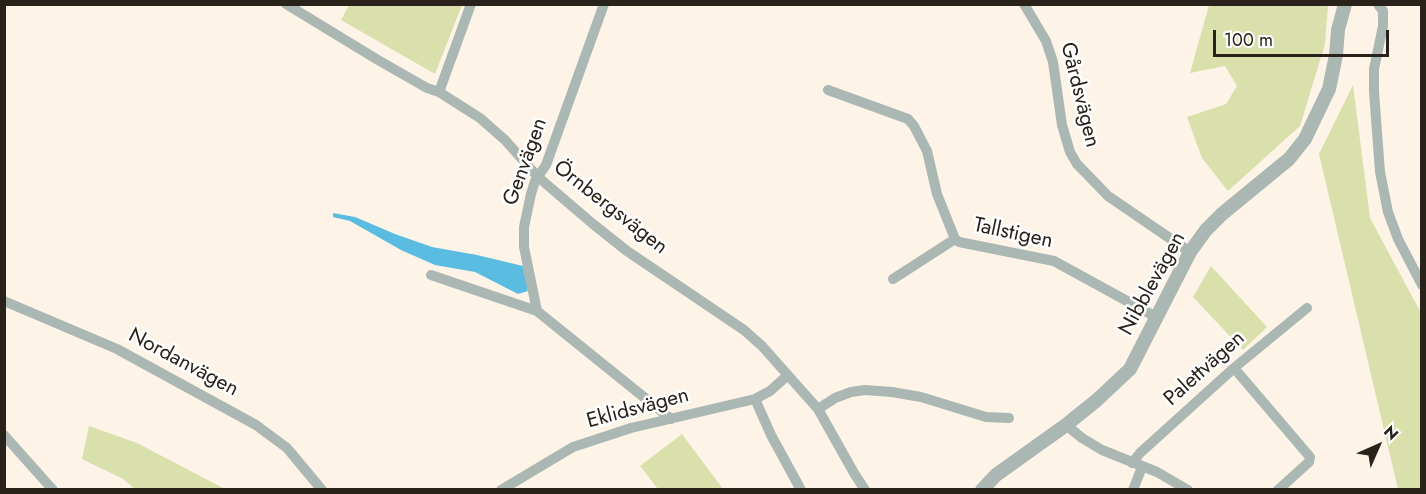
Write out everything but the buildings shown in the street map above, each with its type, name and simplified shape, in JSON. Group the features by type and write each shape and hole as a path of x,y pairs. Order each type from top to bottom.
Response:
{"street":[{"name":"Örnbergsvägen","path":"286,4 378,60 427,88 439,92 489,125 538,177 568,204 627,251 744,330 762,346 818,409 865,489"},
{"path":"439,92 471,4"},
{"name":"Genvägen","path":"537,311 524,247 524,227 531,194 546,165 604,4"},
{"name":"Gårdsvägen","path":"1024,4 1046,41 1053,62 1062,125 1070,152 1077,164 1108,196 1190,252"},
{"name":"Nibblevägen","path":"982,489 1016,459 1097,400 1130,369 1190,252 1206,230 1289,159 1305,139 1329,89 1338,30 1345,4"},
{"path":"1378,4 1383,11 1383,26 1374,69 1374,92 1380,172 1388,212 1398,239 1422,285"},
{"name":"Tallstigen","path":"828,90 908,119 927,152 937,195 955,239 959,242 1054,261 1158,318"},
{"name":"Tallstigen","path":"893,279 955,239"},
{"path":"431,275 537,311 671,419"},
{"name":"Nordanvägen","path":"4,301 117,349 256,425 287,448 322,489"},
{"name":"Palettvägen","path":"1137,465 1140,453 1234,368 1307,308"},
{"path":"1234,368 1310,457 1309,462 1278,489"},
{"name":"Eklidsvägen","path":"501,489 573,447 631,428 755,399 770,391 788,375"},
{"path":"818,409 835,398 865,390 911,396 986,417 1009,418"},
{"path":"755,399 771,435 801,489"},
{"path":"1066,424 1082,438 1102,450 1157,472 1188,489"},
{"path":"4,435 53,489"},
{"path":"1133,489 1137,465"}],"green space":[{"path":"349,4 462,5 435,74 341,20"},
{"path":"1209,5 1328,5 1325,44 1300,126 1228,191 1202,158 1187,117 1226,104 1237,86 1225,66 1190,73"},
{"path":"1353,85 1370,218 1421,313 1421,489 1398,489 1319,154"},
{"path":"1211,266 1267,327 1243,350 1193,297"},
{"path":"89,426 137,443 225,489 135,489 123,479 82,459"},
{"path":"682,434 723,489 658,489 640,466"}],"water":[{"path":"333,213 355,217 432,247 523,266 528,291 518,294 475,272 435,265 401,250 350,221 333,217"}]}
